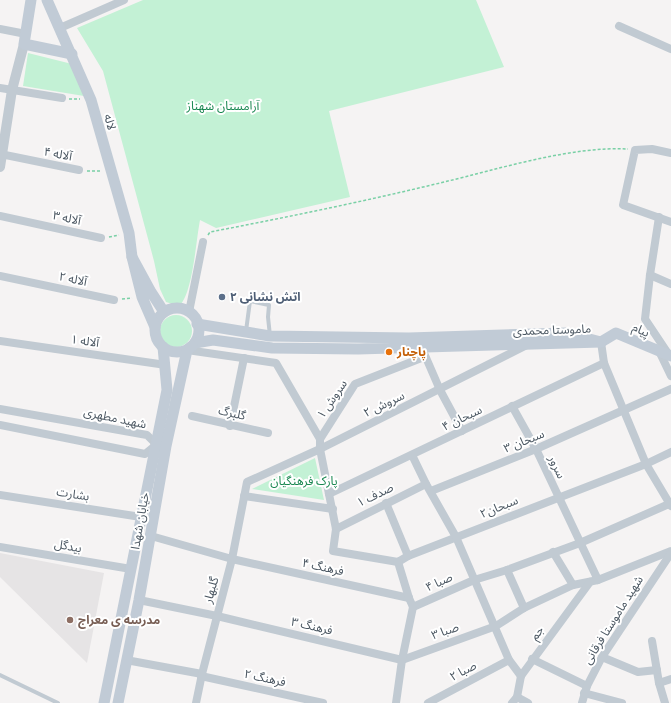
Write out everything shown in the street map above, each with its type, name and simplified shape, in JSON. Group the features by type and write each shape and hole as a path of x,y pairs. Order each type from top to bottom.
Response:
{"main road":[{"path":"31,0 25,39 72,54"},
{"name":"لاله","path":"47,0 91,100 129,233 132,256"},
{"path":"132,256 142,297 155,327 158,342 163,347 178,352 191,346 198,330 197,324 189,312 177,308 164,312 160,316 155,327"},
{"path":"132,256 151,292 164,312"},
{"name":"ماموستا محمدی","path":"197,324 270,336 409,338 566,333 601,342"},
{"name":"پیام","path":"601,342 616,333 667,355"},
{"name":"ماموستا محمدی","path":"191,346 213,340 288,349 424,353 530,344 601,342"},
{"name":"خیابان شهدا","path":"104,703 132,569 141,517 191,346"},
{"name":"خیابان شهدا","path":"118,703 140,600 151,536 167,390 166,366 163,347"}],"street":[{"path":"60,28 124,0"},
{"path":"619,26 671,49"},
{"path":"0,29 25,39 12,90 0,167"},
{"path":"0,88 62,98"},
{"path":"671,153 652,149 636,150 623,205 671,222"},
{"name":"آلاله ۴","path":"1,155 79,170"},
{"name":"آلاله ۳","path":"0,216 101,238"},
{"path":"659,217 645,319 667,355 671,376"},
{"path":"189,312 203,242"},
{"path":"650,275 671,284"},
{"name":"آلاله ۲","path":"0,276 114,300"},
{"name":"آلاله ۱","path":"0,341 166,366"},
{"path":"601,342 604,362 646,464 670,505"},
{"name":"سروش ۲","path":"246,482 320,449 530,344"},
{"path":"191,346 244,358 276,363 320,439 320,449 336,528 334,551 398,562 409,598 414,607 402,660 396,703"},
{"path":"424,353 440,390 462,431"},
{"name":"سروش ۱","path":"320,439 355,384 424,353"},
{"path":"230,426 244,358"},
{"name":"سبحان ۴","path":"329,494 604,362"},
{"name":"سبحان ۳","path":"428,487 536,450 671,389"},
{"name":"سرور","path":"512,406 536,450 580,543 594,581"},
{"name":"شهید مطهری","path":"0,409 147,435 162,445 145,454 0,426"},
{"name":"گلبرگ","path":"192,416 230,426 268,433"},
{"name":"سبحان۲","path":"398,562 408,556 646,464 671,452"},
{"path":"412,454 456,538 496,626 509,660 521,676"},
{"name":"گلبهار","path":"196,703 216,616 232,560 246,482"},
{"name":"صدف ۱","path":"336,528 386,503 428,487"},
{"name":"بشارت","path":"0,495 141,517"},
{"path":"244,496 333,509"},
{"path":"386,503 408,556"},
{"name":"صبا ۴","path":"414,607 474,580 580,543 670,505"},
{"name":"فرهنگ ۴","path":"151,536 232,560 409,598"},
{"name":"بیدگل","path":"0,547 132,569"},
{"path":"553,552 573,585"},
{"name":"صبا ۳","path":"402,660 496,626 524,608 573,585 594,581 671,552"},
{"name":"شهید ماموستا فرقانی","path":"582,703 586,690 602,657 671,552"},
{"path":"506,570 524,608"},
{"name":"جم","path":"514,700 521,676 532,659 594,581"},
{"name":"فرهنگ ۳","path":"140,600 216,616 402,660"},
{"path":"652,641 659,683 665,703"},
{"path":"602,657 638,672 657,670"},
{"path":"532,659 586,690 622,703"},
{"name":"فرهنگ ۲","path":"126,660 202,675 323,703"},
{"name":"صبا ۲","path":"428,703 509,660"},
{"path":"659,683 671,679"},
{"path":"514,700 528,703"}],"lane":[{"path":"246,332 250,301 269,305 268,317 270,336"},
{"path":"0,675 58,703"}],"path":[{"path":"62,98 91,100"},
{"path":"203,242 210,232 424,187 530,162 604,148 636,150"},
{"name":"آلاله ۴","path":"79,170 111,172"},
{"path":"101,238 129,233"},
{"path":"114,300 142,297"}],"shaded area":[{"name":"مدرسه ی معراج","path":"0,553 104,573 87,663 0,577"}],"green space":[{"name":"آرامستان شهناز","path":"143,0 476,0 504,67 329,111 350,197 216,228 200,220 194,264 188,288 181,304 176,305 166,302 160,289 154,261 103,71 77,28"},
{"path":"28,53 72,64 84,96 23,86"},
{"path":"176,315 187,320 192,331 187,342 176,347 165,342 160,331 165,320"},
{"name":"پارک فرهنگیان","path":"315,458 324,500 252,489"}],"place":[{"name":"اتش نشانی ۲","path":"222,297"},
{"name":"پاچنار","path":"389,352"},
{"name":"مدرسه ی معراج","path":"70,620"}]}
